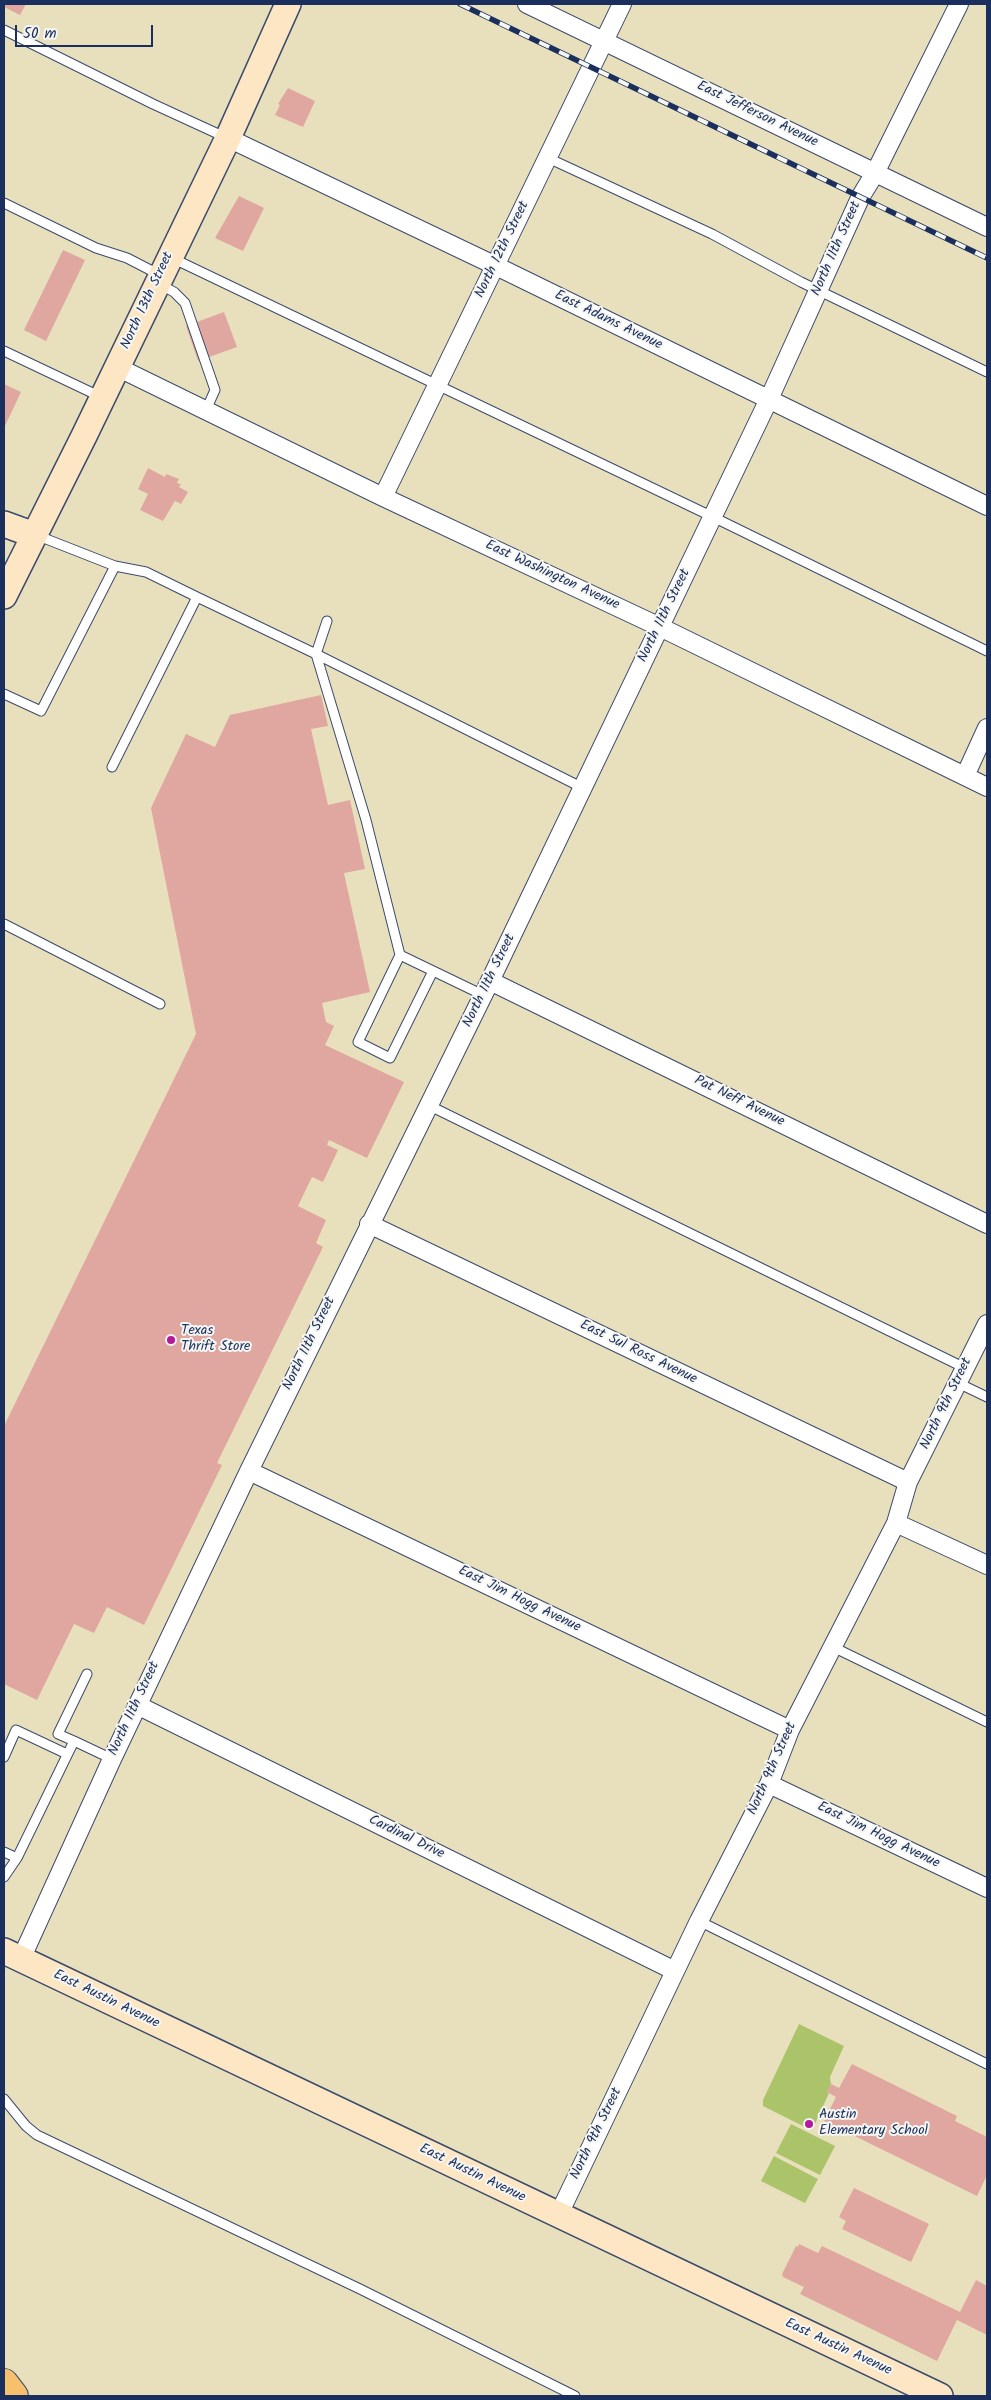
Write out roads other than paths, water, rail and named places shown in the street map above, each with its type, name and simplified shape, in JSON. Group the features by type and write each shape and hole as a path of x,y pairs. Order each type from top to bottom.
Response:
{"main road":[{"path":"4,2383 14,2396"}],"street":[{"name":"North 13th Street","path":"4,596 228,138 288,4"},
{"name":"East Jefferson Avenue","path":"527,4 987,227"},
{"name":"North 12th Street","path":"383,497 622,4"},
{"name":"North 11th Street","path":"12,1955 112,1759 249,1470 487,988 769,399 861,196 875,173 959,4"},
{"name":"East Adams Avenue","path":"228,138 496,266 987,506"},
{"name":"East Washington Avenue","path":"117,367 383,497 660,627 987,787"},
{"path":"4,524 34,534"},
{"path":"964,776 987,728"},
{"name":"Pat Neff Avenue","path":"487,988 987,1224"},
{"name":"East Sul Ross Avenue","path":"369,1224 908,1482"},
{"name":"North 9th Street","path":"558,2216 698,1921 769,1784 790,1730 896,1524 908,1482 987,1324"},
{"name":"East Jim Hogg Avenue","path":"249,1470 790,1730"},
{"path":"896,1524 987,1565"},
{"name":"Cardinal Drive","path":"137,1705 675,1971"},
{"name":"East Jim Hogg Avenue","path":"769,1784 987,1888"},
{"name":"East Austin Avenue","path":"12,1955 940,2396"}],"lane":[{"path":"4,30 228,138"},
{"path":"548,158 712,234 818,290 987,372"},
{"path":"4,203 96,248 162,271 438,385 713,516 987,651"},
{"path":"162,271 174,292 185,303 215,390 206,410"},
{"path":"4,351 102,398"},
{"path":"34,534 115,566 146,572 316,654 583,788"},
{"path":"4,694 40,710 115,566"},
{"path":"112,767 197,596"},
{"path":"327,621 316,654 366,820 400,955 358,1042 390,1058 433,971"},
{"path":"4,924 160,1004"},
{"path":"400,955 433,971 487,988"},
{"path":"428,1106 962,1375 987,1397"},
{"path":"833,1647 987,1722"},
{"path":"87,1674 58,1734 112,1759"},
{"path":"4,1757 16,1730 67,1754"},
{"path":"4,1877 18,1858 74,1741"},
{"path":"4,1852 18,1858"},
{"path":"698,1921 987,2064"},
{"path":"4,2100 26,2126 37,2135 360,2289 576,2396"}],"railway":[{"path":"460,4 987,258"}],"place":[{"name":"Texas Thrift Store","path":"171,1340"},
{"name":"Austin Elementary School","path":"809,2124"}]}
